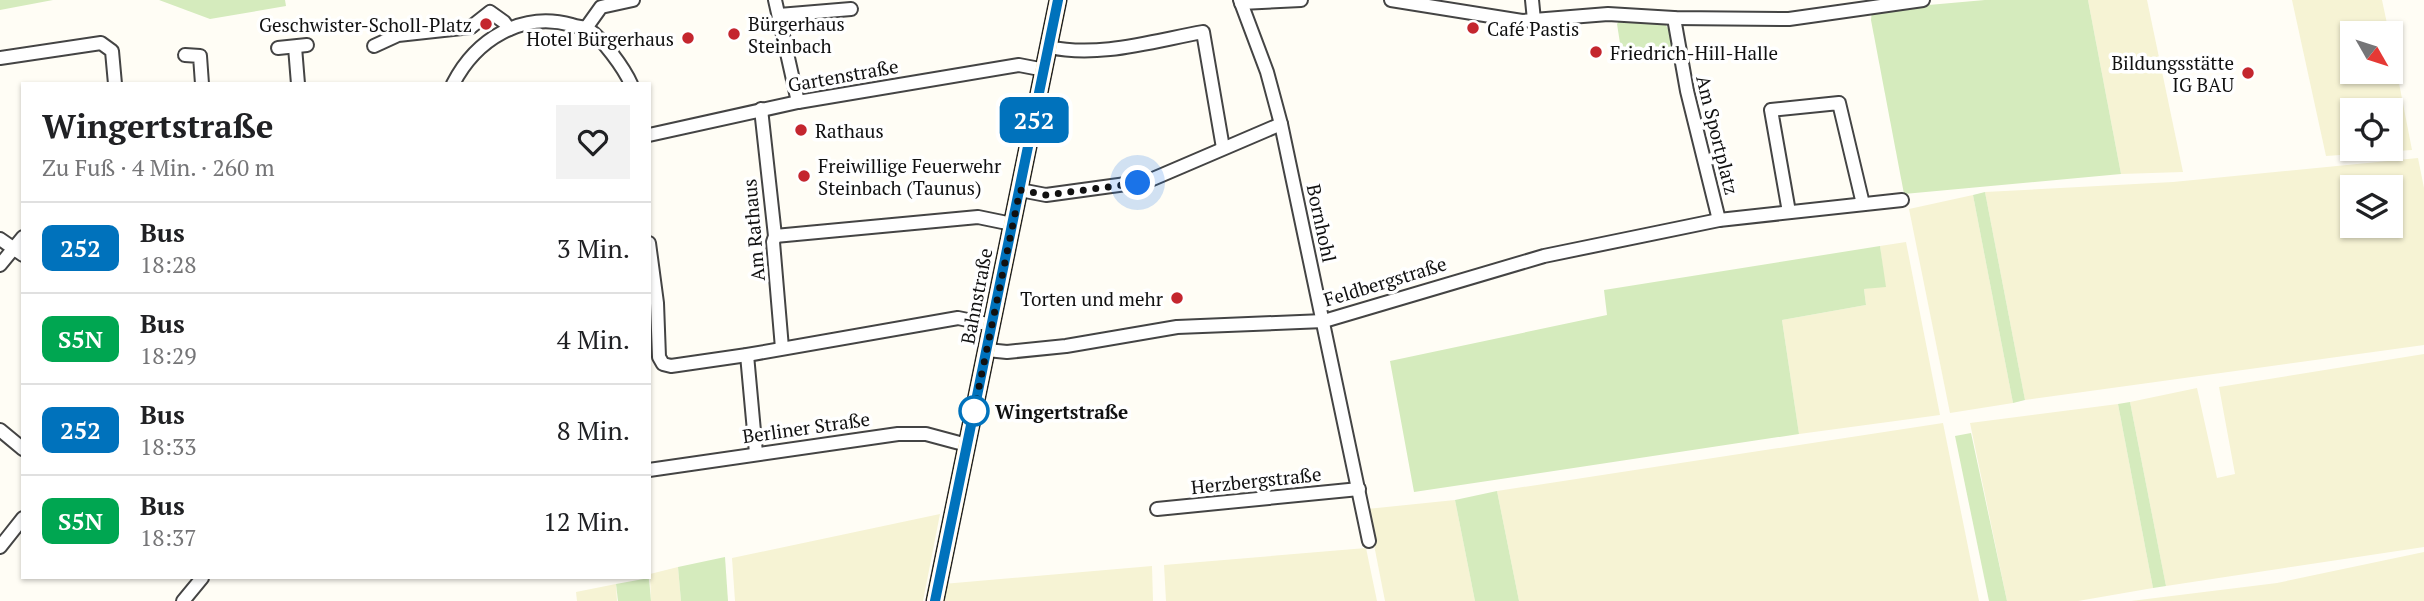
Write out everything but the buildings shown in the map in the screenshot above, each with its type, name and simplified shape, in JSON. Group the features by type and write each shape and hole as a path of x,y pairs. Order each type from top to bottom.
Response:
{"main road":[{"name":"Bahnstraße","path":"935,601 1058,0"}],"street":[{"path":"586,28 601,7 633,0"},
{"path":"775,0 799,102"},
{"path":"1240,1 1301,0"},
{"path":"1391,0 1508,19 1534,20 1608,14 1674,18 1789,19 1923,0"},
{"path":"1532,0 1534,20"},
{"name":"Bornhohl","path":"1240,1 1267,72 1281,124 1369,541"},
{"path":"779,15 851,9"},
{"path":"374,46 398,35 471,27 490,12 509,29"},
{"name":"Am Sportplatz","path":"1674,18 1687,91 1719,220"},
{"path":"454,82 466,62 481,46 509,29 542,20 586,28 615,59 630,82"},
{"path":"471,27 481,46"},
{"path":"1049,47 1094,51 1203,33 1223,148"},
{"path":"0,58 102,43 112,51 115,82"},
{"path":"278,48 301,46 298,82"},
{"path":"185,55 200,55 202,82"},
{"name":"Gartenstraße","path":"651,135 761,109 1019,65 1045,70"},
{"path":"1790,212 1771,110 1839,103 1863,204"},
{"name":"Am Rathaus","path":"761,109 775,236 773,242 782,348"},
{"path":"1020,190 1046,195 1138,183 1168,173 1281,124"},
{"name":"Feldbergstraße","path":"987,350 1007,352 1054,347 1177,327 1324,321 1544,256 1719,220 1902,200"},
{"path":"775,236 978,217 1012,224"},
{"path":"0,239 18,252 0,265"},
{"path":"651,258 657,303 659,357 663,364 671,366 958,318 992,325"},
{"path":"747,355 756,453"},
{"path":"0,430 21,447"},
{"name":"Berliner Straße","path":"651,470 898,434 926,434 967,445"},
{"name":"Herzbergstraße","path":"1157,509 1359,489"},
{"path":"0,547 21,521"},
{"path":"183,601 201,579"}],"shaded area":[{"path":"2088,0 2147,0 2183,172 2121,174"},
{"path":"2292,0 2382,0 2386,21 2340,21 2340,84 2399,84 2402,98 2340,98 2340,155 2326,156"},
{"path":"2403,104 2412,150 2403,151"},
{"path":"2418,158 2424,188 2424,345 2025,400 1985,192 2173,182"},
{"path":"1973,195 2013,403 1950,413 1909,209"},
{"path":"1906,242 1940,415 1799,434 1782,320 1866,305 1864,289 1885,286 1880,246"},
{"path":"2424,354 2424,547 2166,586 2130,402 2197,388 2217,478 2235,474 2219,387"},
{"path":"2118,404 2153,588 2078,601 2007,601 1970,423"},
{"path":"1943,423 1979,601 1519,601 1497,491"},
{"path":"1455,500 1475,601 1385,601 1367,509"},
{"path":"940,514 923,601 735,601 732,558"},
{"path":"1366,548 1377,601 1166,601 1164,565"},
{"path":"2424,552 2424,601 2131,601 2277,583"},
{"path":"1152,566 1153,601 940,601 943,584"},
{"path":"678,567 681,601 651,601 651,574"},
{"path":"616,584 617,601 577,601 576,592"}],"green space":[{"path":"0,0 53,0 0,10"},
{"path":"159,0 285,0 286,6 210,19"},
{"path":"1985,0 2088,0 2121,174 1904,194 1871,20 1872,10"},
{"path":"1619,21 1665,24 1671,33 1671,52 1622,56 1617,24"},
{"path":"1985,192 2025,400 2013,403 1973,195"},
{"path":"1880,246 1886,287 1864,289 1866,305 1782,320 1799,434 1414,492 1390,361 1607,315 1604,290"},
{"path":"2130,402 2166,586 2153,588 2118,404"},
{"path":"1971,433 2007,601 1989,601 1955,436"},
{"path":"1497,491 1519,601 1475,601 1455,500"},
{"path":"725,557 728,601 681,601 678,567"},
{"path":"649,579 651,601 618,601 616,584"}],"bus line":[{"name":"252","path":"935,601 1058,0"}],"place":[{"name":"Geschwister-Scholl-Platz","path":"486,24"},
{"name":"Café Pastis","path":"1473,28"},
{"name":"Bürgerhaus Steinbach","path":"734,34"},
{"name":"Hotel Bürgerhaus","path":"688,38"},
{"name":"Friedrich-Hill-Halle","path":"1596,52"},
{"name":"Bildungsstätte IG BAU","path":"2248,73"},
{"name":"Rathaus","path":"801,130"},
{"name":"Freiwillige Feuerwehr Steinbach (Taunus)","path":"804,176"},
{"name":"Torten und mehr","path":"1177,298"},
{"name":"Wingertstraße","path":"974,411"}],"route":[{"path":"974,411 1020,190 1046,195 1138,183"}]}
